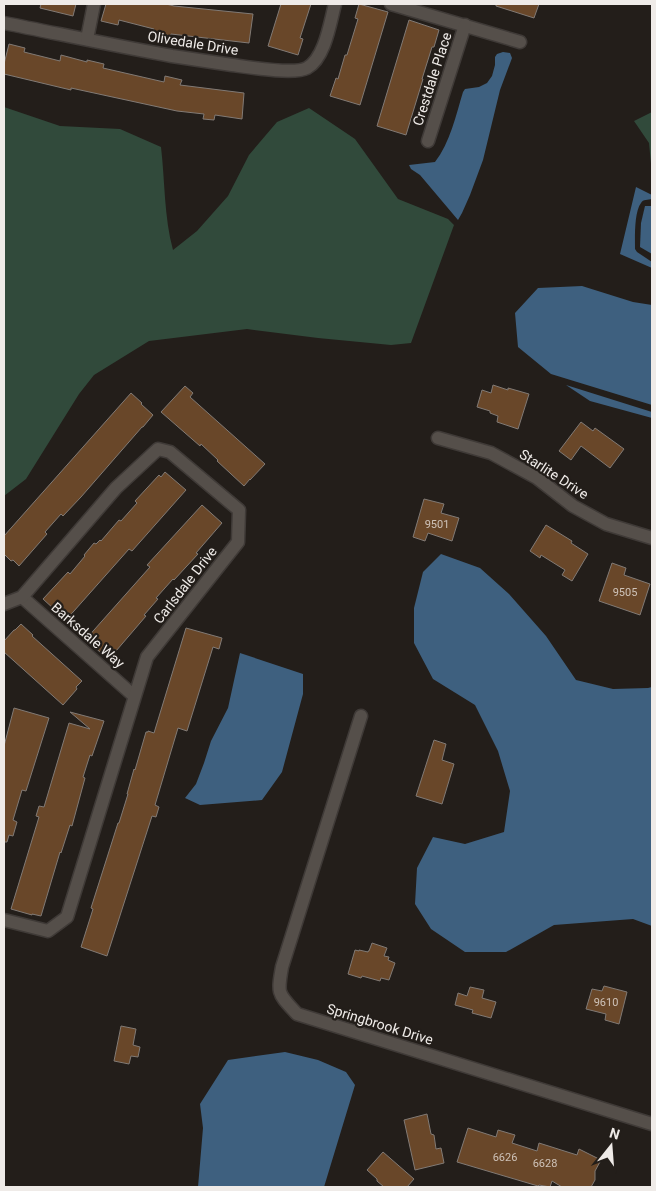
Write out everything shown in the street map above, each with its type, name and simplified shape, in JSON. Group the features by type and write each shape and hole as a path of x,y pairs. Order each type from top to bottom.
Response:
{"street":[{"path":"88,39 94,4"},
{"name":"Olivedale Drive","path":"4,23 171,56 265,70 293,71 306,69 314,63 322,50 335,4"},
{"path":"391,4 520,42"},
{"name":"Crestdale Place","path":"428,141 465,25"},
{"name":"Starlite Drive","path":"438,438 491,453 537,478 573,506 606,524 652,538"},
{"name":"Carlsdale Drive","path":"4,604 22,597 116,488 158,449 170,452 239,510 238,542 147,657 67,917 48,931 4,920"},
{"name":"Barksdale Way","path":"22,597 134,696"},
{"name":"Springbrook Drive","path":"361,716 282,967 279,983 279,991 282,997 297,1014 652,1124"}],"green space":[{"path":"4,107 60,126 120,129 161,147 166,212 173,250 197,231 228,196 249,155 277,122 309,108 355,139 398,199 448,219 454,225 411,343 391,345 247,329 149,341 94,375 79,394 26,479 4,496"},
{"path":"652,112 652,174 649,143 634,121"}],"water":[{"path":"503,52 510,53 512,58 500,90 483,160 458,220 420,175 411,169 409,165 435,162 449,138 463,92 465,89 479,87 487,83 492,76 495,57"},
{"path":"636,187 652,195 652,199 643,201 639,207 636,219 635,249 652,262 652,268 620,254"},
{"path":"645,206 652,206 652,254 640,247 641,223"},
{"path":"582,286 633,302 652,305 652,405 551,374 518,347 515,313 538,288"},
{"path":"566,385 652,412 652,418 590,401"},
{"path":"441,554 480,568 509,594 546,636 576,680 613,689 652,687 652,926 633,919 554,925 506,952 465,952 431,929 415,904 417,868 433,837 465,844 504,832 510,791 498,751 475,705 433,679 414,643 414,608 423,572"},
{"path":"240,653 303,674 303,694 282,772 262,800 200,805 185,798 196,784 211,741 228,708"},
{"path":"285,1052 318,1060 346,1072 355,1085 324,1187 198,1187 203,1128 200,1104 228,1060"}],"building":[{"path":"41,4 76,4 73,16 40,8"},
{"path":"106,4 166,4 253,14 249,43 171,34 170,36 153,31 154,29 119,20 118,25 101,21"},
{"path":"281,4 311,4 300,38 303,39 298,55 268,46"},
{"path":"359,4 388,12 360,105 330,96 336,78 338,79 345,55 347,55 358,19 355,18"},
{"path":"496,4 539,4 534,18 496,6"},
{"path":"409,20 439,30 434,47 432,47 406,135 377,126"},
{"path":"9,44 25,48 24,52 60,61 61,55 87,62 87,60 104,64 103,68 164,82 165,76 182,80 180,85 244,93 242,119 215,115 214,120 203,119 204,114 177,111 71,88 71,90 4,74 4,64"},
{"path":"493,385 529,394 518,429 497,422 498,416 477,407 482,390 491,393"},
{"path":"185,386 193,393 190,397 265,464 244,486 201,444 200,446 161,412"},
{"path":"131,393 153,415 81,497 63,516 61,514 45,532 47,534 19,566 13,560 11,561 4,554 4,536"},
{"path":"581,422 593,431 595,428 624,449 610,468 581,446 571,460 559,451"},
{"path":"165,472 186,490 132,551 129,549 66,620 43,599 68,572 70,574 94,543 96,544 101,541 119,520 121,521 137,503 135,501 159,475 161,477"},
{"path":"424,499 444,504 441,513 459,518 452,541 428,533 425,541 413,537"},
{"path":"202,505 222,523 196,553 198,554 156,598 158,599 144,615 146,616 110,658 103,652 102,654 86,639 150,567 147,565"},
{"path":"546,525 572,541 571,543 588,554 572,581 562,575 565,570 541,555 540,558 530,551"},
{"path":"612,563 626,568 624,575 650,584 640,615 599,601"},
{"path":"21,624 82,681 63,705 4,652 4,641"},
{"path":"186,628 222,638 219,649 213,647 187,731 178,728 155,805 159,807 156,817 152,816 107,956 81,947 93,909 91,908 146,732 154,733"},
{"path":"14,708 49,718 26,791 22,790 13,820 17,822 13,836 9,835 7,842 4,842 4,746"},
{"path":"70,712 104,721 92,756 90,755 72,826 70,825 60,852 41,916 32,915 11,909 39,817 36,816 39,806 44,807 69,723 90,729"},
{"path":"434,740 446,744 442,760 454,764 442,804 416,796"},
{"path":"372,943 387,948 384,956 389,957 388,960 395,963 389,980 381,978 380,981 348,974 355,950 368,952"},
{"path":"604,986 627,992 619,1024 605,1020 606,1014 586,1009 592,989 602,991"},
{"path":"470,987 484,990 482,998 496,1002 491,1018 472,1013 473,1010 455,1005 458,993 467,996"},
{"path":"121,1026 136,1029 133,1045 140,1047 138,1057 131,1056 129,1064 114,1061"},
{"path":"427,1114 431,1134 434,1135 436,1149 441,1148 444,1163 415,1170 404,1120"},
{"path":"468,1128 496,1137 498,1130 515,1135 512,1143 537,1151 539,1143 577,1155 579,1149 601,1160 595,1171 595,1180 591,1187 562,1187 552,1181 550,1187 538,1186 457,1162"},
{"path":"383,1152 414,1179 407,1187 384,1187 367,1170"}]}
